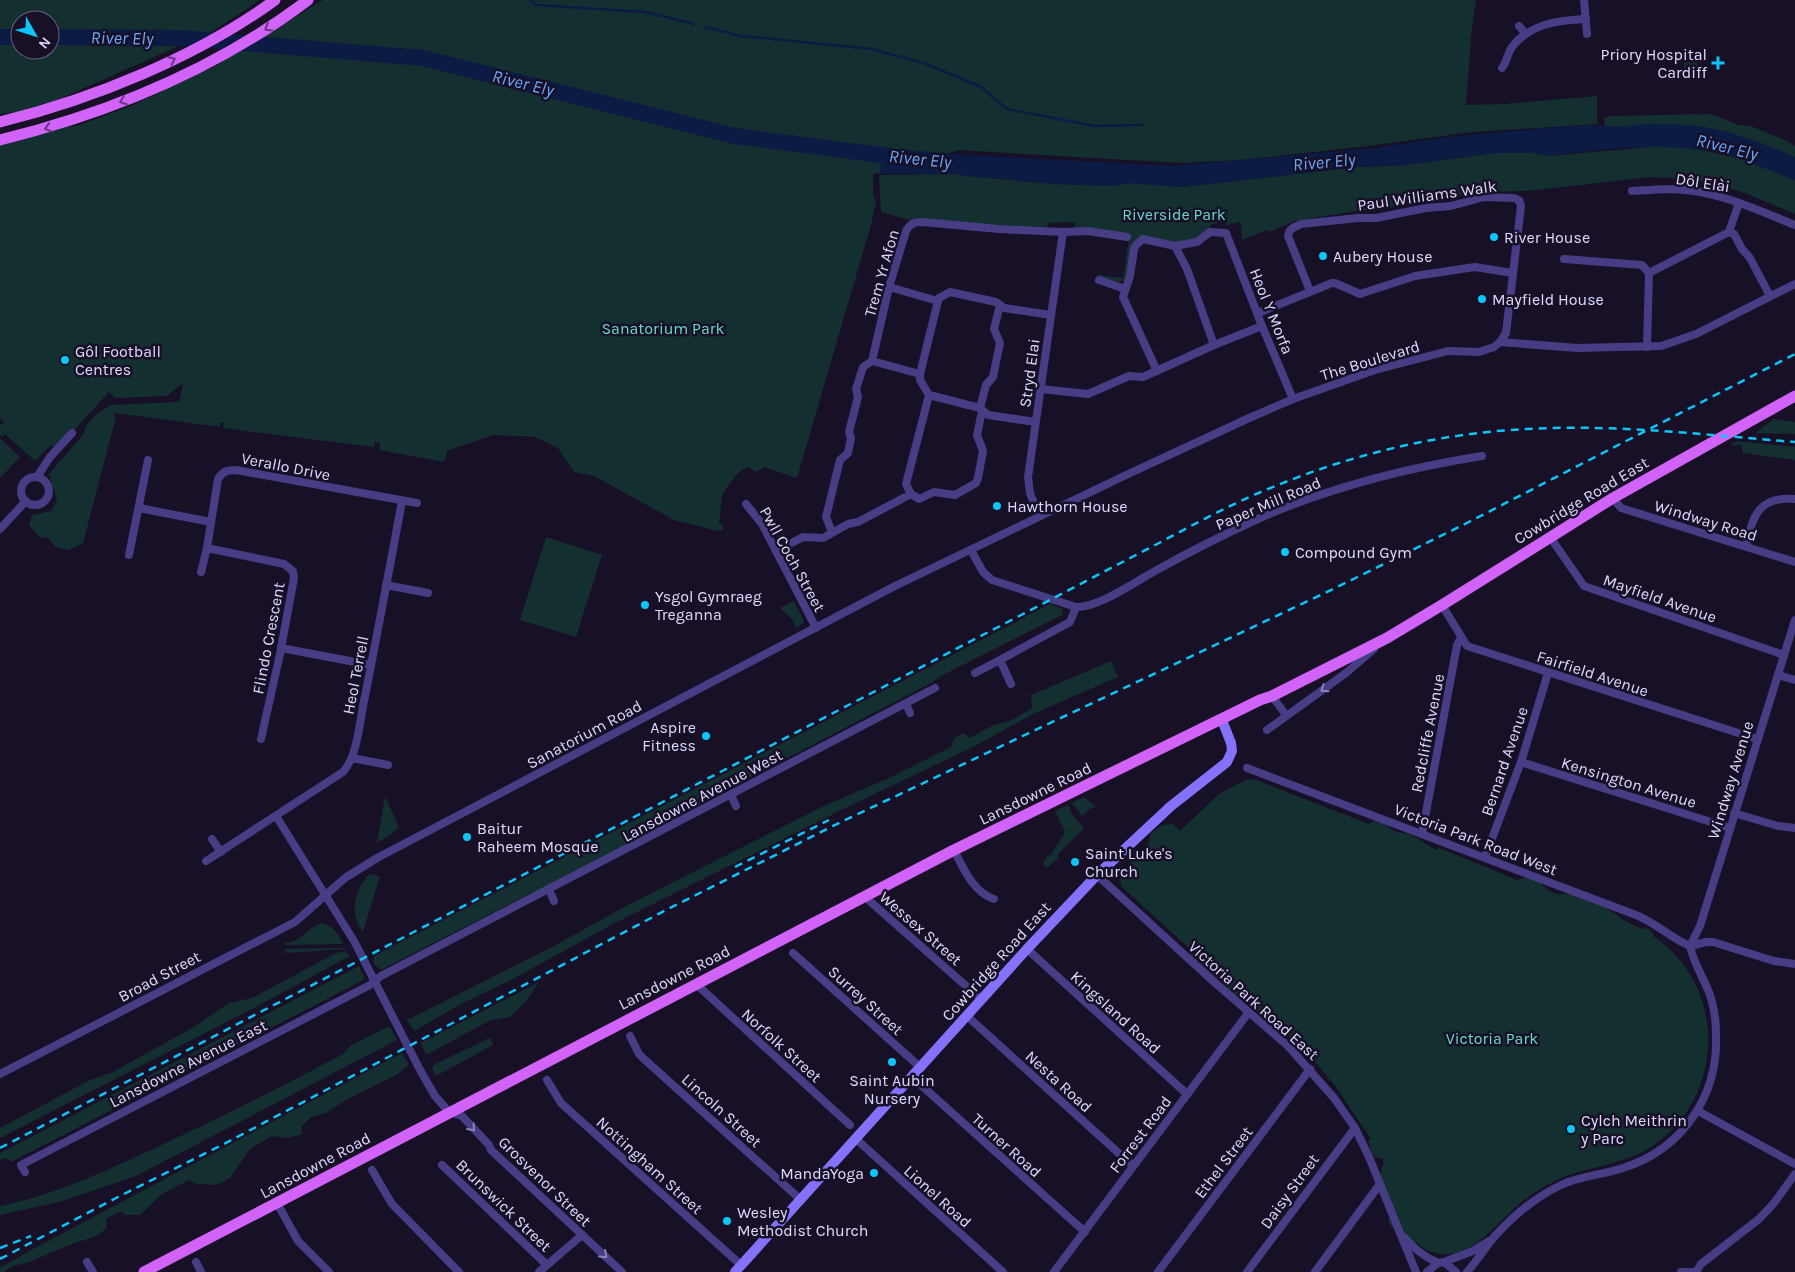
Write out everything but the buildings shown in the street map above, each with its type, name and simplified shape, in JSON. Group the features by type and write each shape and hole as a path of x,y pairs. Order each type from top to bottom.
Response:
{"main road":[{"path":"0,140 47,128 94,112 200,67 282,19 308,0"},
{"path":"0,122 36,113 122,82 191,51 273,1"},
{"name":"Cowbridge Road East","path":"1222,720 1387,638 1442,606 1550,536 1613,498 1795,396"},
{"name":"Lansdowne Road","path":"144,1272 864,896 954,850 1222,720"}],"street":[{"path":"1584,0 1587,34"},
{"path":"1502,68 1505,65 1510,49 1536,27 1586,19"},
{"path":"1519,26 1526,34"},
{"name":"Dôl Elài","path":"1632,190 1685,190 1739,203 1795,225"},
{"name":"Paul Williams Walk","path":"1310,291 1288,236 1290,230 1301,224 1376,218 1426,208 1451,206 1484,198 1514,198 1520,203 1506,333 1500,342"},
{"name":"Dôl Elài","path":"1729,232 1739,203"},
{"name":"Trem Yr Afon","path":"832,532 826,517 840,460 848,453 851,438 849,432 858,397 856,389 862,367 872,360 889,287 906,231 913,223 922,222 1063,232 1088,231 1128,237"},
{"name":"Stryd Elai","path":"1039,516 1028,483 1063,232"},
{"name":"Heol Y Morfa","path":"1175,246 1197,242 1210,232 1226,233 1293,399"},
{"path":"1649,273 1729,232 1734,234 1742,250 1750,258 1770,296"},
{"path":"1156,371 1123,296 1130,276 1134,249 1139,242 1147,239 1168,246 1175,246 1187,269 1214,345"},
{"path":"1564,259 1642,265 1649,273 1647,347"},
{"path":"1258,313 1310,291 1335,283 1360,294 1415,276 1475,267 1513,272"},
{"path":"1099,280 1125,289"},
{"name":"The Boulevard","path":"971,550 1124,476 1293,399 1375,370 1448,352 1479,352 1494,347 1500,342 1578,348 1660,346 1696,334 1795,284"},
{"path":"889,287 938,301"},
{"path":"1036,422 988,415 981,410 929,395 920,380 920,374 939,298 950,292 996,302 1004,308 1051,316"},
{"path":"929,395 916,438 906,484 911,494 919,499 934,492 954,495 976,483 983,451 977,435 986,384 993,377 1000,343 994,329 1000,306"},
{"path":"1041,389 1085,394 1093,392 1129,376 1143,377 1262,326"},
{"path":"872,360 920,374"},
{"path":"37,478 50,457 72,433"},
{"name":"Paper Mill Road","path":"1076,607 1096,603 1156,570 1259,519 1293,505 1353,483 1413,468 1482,456"},
{"path":"129,555 148,460"},
{"name":"Verallo Drive","path":"201,572 207,548 218,479 227,470 236,470 417,503"},
{"path":"37,478 41,479 47,486 48,495 39,504 29,504 22,494 22,485 28,479 37,478"},
{"path":"776,551 803,537 823,538 911,494"},
{"name":"Windway Road","path":"1613,498 1621,508 1795,562"},
{"path":"1746,546 1752,520 1757,511 1773,501 1795,499"},
{"path":"0,529 26,501"},
{"name":"Heol Terrell","path":"206,861 343,772 352,758 402,501"},
{"name":"Pwll Coch Street","path":"746,504 757,516 816,628"},
{"path":"139,508 211,522"},
{"name":"Mayfield Avenue","path":"1550,536 1584,586 1784,655"},
{"name":"Flindo Crescent","path":"207,548 284,564 293,570 294,578 281,648 261,740"},
{"path":"971,550 983,572 992,580 1076,607 1070,622 975,673"},
{"name":"Sanatorium Road","path":"326,896 354,872 377,858 895,586 971,550"},
{"path":"386,585 428,593"},
{"name":"Fairfield Avenue","path":"1442,606 1466,646 1757,739"},
{"name":"Windway Avenue","path":"1690,946 1697,935 1795,620"},
{"name":"Cowbridge Road East","path":"1266,730 1346,673 1387,638"},
{"name":"Redcliffe Avenue","path":"1422,834 1457,645 1462,638"},
{"path":"281,648 371,665"},
{"path":"1000,660 1011,684"},
{"name":"Bernard Avenue","path":"1485,857 1521,762 1548,673"},
{"path":"1778,675 1795,680"},
{"name":"Lansdowne Avenue West","path":"374,981 935,688"},
{"path":"1272,696 1286,715"},
{"path":"906,704 910,713"},
{"name":"Cowbridge Road East","path":"738,1269 1027,949 1098,876 1171,806 1227,762 1231,756 1231,743 1222,720"},
{"path":"352,758 388,765"},
{"name":"Kensington Avenue","path":"1521,762 1730,828"},
{"name":"Victoria Park Road West","path":"1247,768 1644,918 1690,946"},
{"path":"731,795 736,806"},
{"path":"1734,813 1778,826 1795,828"},
{"path":"276,816 354,941 428,1085 449,1112"},
{"path":"212,839 221,852"},
{"path":"954,850 970,881 988,897 994,899"},
{"name":"Victoria Park Road East","path":"1098,876 1288,1046 1334,1098 1354,1128 1393,1214 1416,1272"},
{"path":"549,890 554,901"},
{"name":"Broad Street","path":"0,1074 296,922 326,896"},
{"name":"Wessex Street","path":"864,896 982,1000"},
{"path":"1467,1272 1495,1237 1516,1215 1538,1199 1561,1185 1579,1178 1623,1168 1657,1152 1673,1141 1685,1129 1698,1111 1712,1076 1716,1055 1716,1032 1710,995 1693,959 1690,946 1712,942 1774,961 1795,964"},
{"name":"Kingsland Road","path":"1027,949 1187,1094"},
{"name":"Surrey Street","path":"793,953 920,1068"},
{"name":"Lansdowne Avenue East","path":"25,1172 21,1165 374,981"},
{"name":"Norfolk Street","path":"696,984 850,1125"},
{"name":"Forrest Road","path":"1054,1272 1249,1012"},
{"name":"Nesta Road","path":"967,1016 1133,1166"},
{"name":"Lincoln Street","path":"630,1036 644,1059 801,1200"},
{"name":"Ethel Street","path":"1158,1272 1310,1069"},
{"name":"Turner Road","path":"912,1077 1084,1232"},
{"name":"Nottingham Street","path":"547,1080 561,1103 738,1269"},
{"path":"1698,1111 1795,1164"},
{"name":"Grosvenor Street","path":"449,1112 462,1116 491,1150 622,1272"},
{"name":"Daisy Street","path":"1247,1272 1354,1128"},
{"name":"Lionel Road","path":"856,1139 1003,1272"},
{"name":"Brunswick Street","path":"442,1165 547,1265"},
{"path":"372,1170 392,1204 459,1272"},
{"path":"1681,1272 1697,1272 1701,1264 1759,1219 1774,1203 1795,1174"},
{"path":"1316,1272 1380,1184"},
{"path":"277,1203 298,1241 329,1272"},
{"path":"1393,1214 1403,1236 1411,1246 1456,1272"},
{"name":"Brunswick Street","path":"539,1272 582,1234"},
{"path":"1427,1272 1441,1263 1473,1251 1495,1237"},
{"path":"87,1262 92,1272"},
{"path":"196,1262 201,1272"}],"green space":[{"path":"0,0 260,0 215,30 35,110 0,114"},
{"name":"Sanatorium Park","path":"323,0 1476,0 1466,105 1505,104 1597,96 1597,124 1472,132 1240,160 1180,163 958,150 905,169 873,174 873,194 876,201 871,225 797,478 764,467 757,472 747,467 743,469 733,479 722,496 719,523 723,526 723,530 718,531 674,520 594,476 574,472 558,448 535,437 493,435 447,451 444,462 379,450 380,443 375,442 374,447 223,428 224,423 220,422 220,427 115,413 114,417 116,417 83,543 69,550 55,547 49,538 39,537 29,525 32,515 51,511 57,501 49,474 83,435 90,421 98,413 111,405 179,402 183,383 167,396 115,398 109,392 76,428 55,447 50,446 35,461 5,434 2,437 0,426 4,422 0,418 0,140 47,128 77,126 133,105 211,68"},
{"path":"1684,62 1697,62 1698,78 1685,79"},
{"path":"1712,114 1738,125 1751,126 1787,141 1795,146 1795,164 1605,128 1604,119 1609,116"},
{"name":"Riverside Park","path":"1660,146 1697,149 1739,158 1795,180 1795,214 1743,192 1688,179 1651,177 1527,191 1476,192 1377,210 1356,211 1295,221 1270,232 1267,230 1242,240 1241,222 1226,225 1225,221 1210,225 1210,228 1200,237 1192,241 1172,242 1146,235 1142,238 1126,279 1120,282 1099,277 1098,285 1098,275 1123,278 1130,234 1094,228 1075,228 1075,222 1050,223 1048,221 1047,227 986,225 919,218 910,220 881,212 879,175 958,174 1054,184 1112,186 1130,183 1182,187 1358,167 1405,165 1494,153 1535,153 1550,156"},
{"path":"1774,419 1795,422 1795,434 1755,433"},
{"path":"0,438 20,457 0,478"},
{"path":"1736,441 1795,447 1795,460 1743,453 1741,445 1731,445"},
{"path":"546,537 602,555 576,637 520,620"},
{"path":"794,601 804,621 796,628 792,619 780,608"},
{"path":"1050,604 1063,609 1062,615 941,676 539,892 533,892 381,970 374,964 374,956"},
{"path":"1111,661 1118,677 1035,713 975,746 837,812 613,924 414,1031 407,1020 826,805 889,778 951,747 954,738 964,733 969,738 994,725 1012,720 1032,708 1031,695"},
{"name":"Victoria Park","path":"1248,779 1256,780 1369,824 1374,821 1382,823 1395,831 1412,835 1437,850 1439,848 1517,880 1524,878 1534,879 1556,894 1573,894 1584,898 1605,907 1635,926 1649,929 1653,936 1681,961 1688,971 1700,994 1707,1019 1708,1045 1705,1070 1697,1093 1684,1115 1667,1134 1646,1150 1624,1160 1564,1177 1531,1195 1483,1238 1463,1251 1452,1254 1439,1254 1423,1248 1415,1242 1399,1237 1389,1223 1389,1213 1381,1180 1384,1163 1382,1158 1376,1157 1372,1153 1368,1141 1371,1139 1336,1087 1311,1057 1271,1019 1264,1021 1250,1003 1241,1002 1236,995 1224,988 1222,977 1213,981 1190,959 1191,950 1121,886 1120,876 1148,845 1150,834 1162,825 1173,824 1180,831 1220,793"},
{"path":"385,796 399,827 377,843"},
{"path":"1084,797 1095,806 1082,816 1072,803"},
{"path":"1068,805 1072,814 1084,828 1047,868 1043,864 1065,832 1055,811"},
{"path":"369,874 380,876 363,932 356,918 355,902 360,887"},
{"path":"322,923 333,928 343,944 285,945 285,943 300,938 312,928"},
{"path":"284,949 347,949 286,953"},
{"path":"346,951 350,956 254,1008 0,1138 0,1128 88,1081 113,1072 192,1028 229,1003 252,998 336,953"},
{"path":"359,966 365,979 11,1162 9,1159 4,1158 0,1161 0,1153"},
{"path":"539,982 527,1000 510,1017 489,1021 426,1055 421,1043"},
{"path":"390,1026 397,1040 136,1176 59,1202 0,1215 0,1206 40,1196 97,1174 225,1115 343,1054 351,1045"},
{"path":"490,1038 493,1045 436,1076 432,1068 435,1064"},
{"path":"402,1053 409,1065 396,1075 344,1101 326,1113 311,1117 301,1127 302,1134 288,1138 272,1136 250,1149 230,1178 217,1185 197,1184 189,1180 162,1194 140,1215 125,1215 121,1211 106,1219 107,1228 96,1236 0,1272 0,1268 33,1249"}],"water":[{"path":"1646,124 1698,126 1727,132 1769,146 1795,157 1795,180 1759,165 1714,152 1668,147 1621,148 1550,156 1535,153 1494,153 1405,165 1358,167 1182,187 1130,183 1112,186 1054,184 958,174 880,174 882,148 967,155 1171,166 1376,148 1449,137 1569,126 1599,125 1618,127"}],"waterway":[{"path":"530,0 536,5 646,12 694,24"},
{"path":"706,27 741,36 871,49 924,63 981,87 1007,109 1095,126 1142,125"},
{"name":"River Ely","path":"0,37 10,37"},
{"name":"River Ely","path":"60,37 182,38 423,58 735,136 903,158"}],"railway":[{"path":"0,1259 222,1145 668,909 841,822 1325,593 1465,524 1795,354"},
{"path":"0,1148 1203,520 1278,485 1338,463 1400,446 1495,431 1560,428 1627,429 1795,442"},
{"path":"735,867 829,820"},
{"path":"0,1248 31,1236"}],"place":[{"name":"Priory Hospital Cardiff","path":"1718,63"},
{"name":"River House","path":"1494,237"},
{"name":"Aubery House","path":"1323,256"},
{"name":"Mayfield House","path":"1482,299"},
{"name":"Gôl Football Centres","path":"65,360"},
{"name":"Hawthorn House","path":"997,506"},
{"name":"Compound Gym","path":"1285,552"},
{"name":"Ysgol Gymraeg Treganna","path":"645,605"},
{"name":"Aspire Fitness","path":"706,736"},
{"name":"Baitur Raheem Mosque","path":"467,837"},
{"name":"Saint Luke's Church","path":"1075,862"},
{"name":"Saint Aubin Nursery","path":"892,1062"},
{"name":"Cylch Meithrin y Parc","path":"1571,1129"},
{"name":"MandaYoga","path":"874,1173"},
{"name":"Wesley Methodist Church","path":"727,1221"}]}
